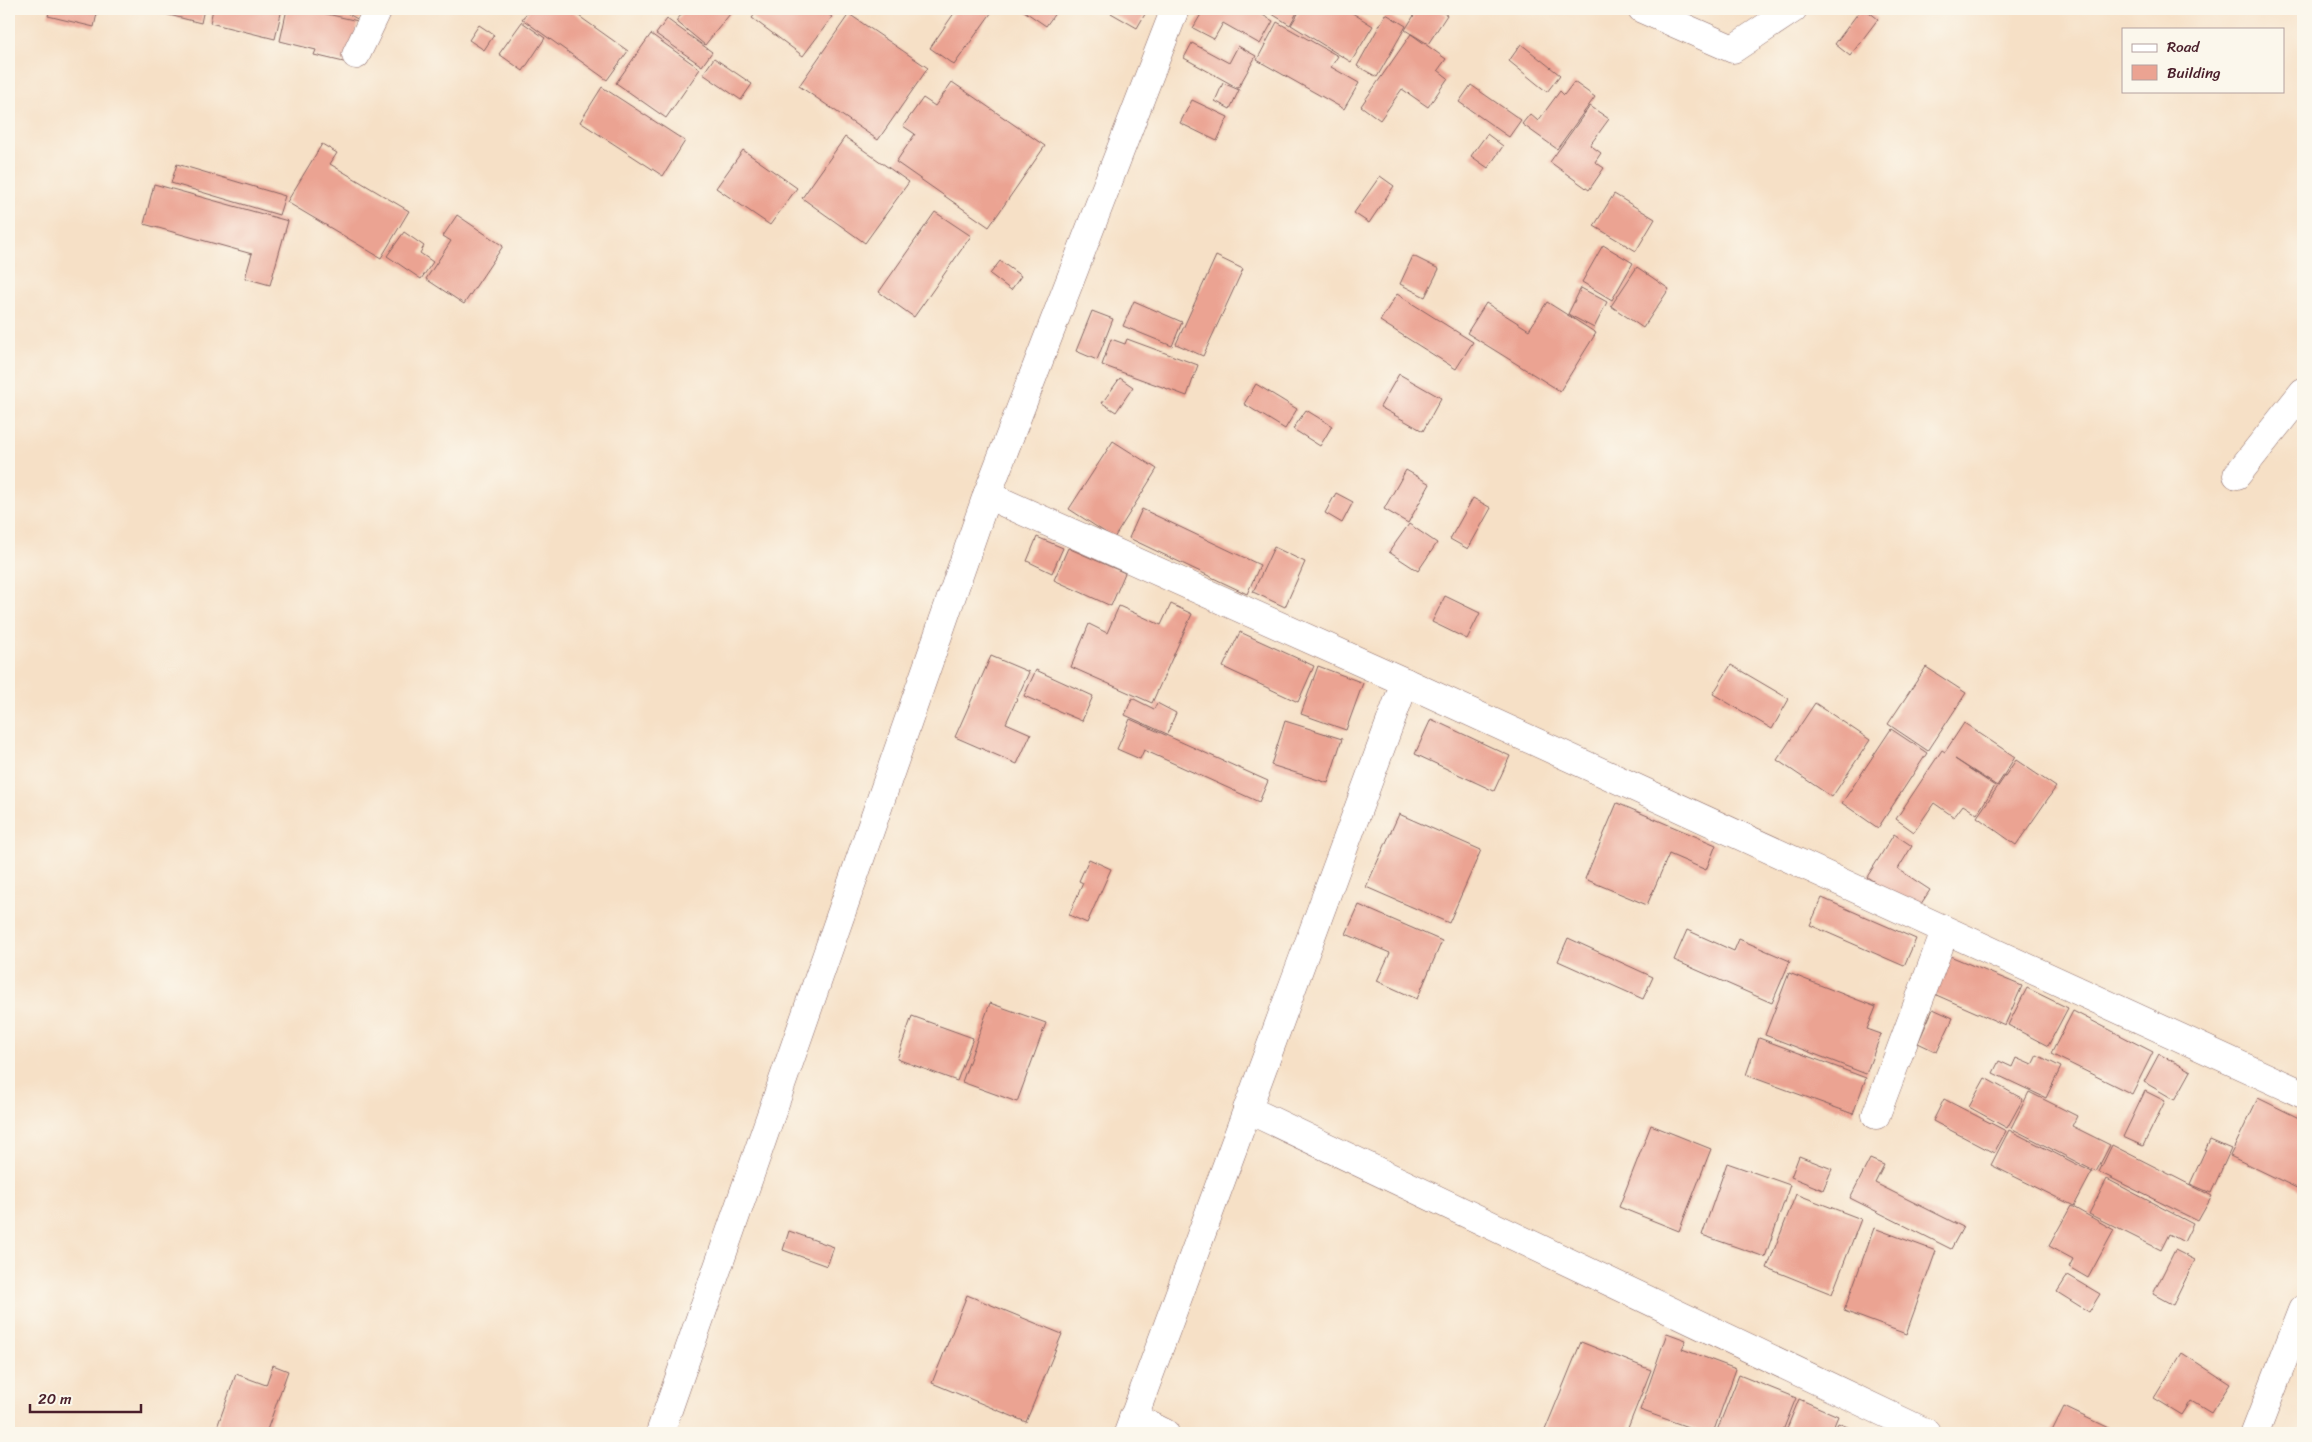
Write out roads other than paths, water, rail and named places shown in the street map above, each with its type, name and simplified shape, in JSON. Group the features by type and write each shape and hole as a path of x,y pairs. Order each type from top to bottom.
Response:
{"street":[{"path":"356,55 378,9"},
{"path":"660,1433 987,495 1175,9"},
{"path":"1642,9 1733,49 1793,9"},
{"path":"2237,475 2303,392"},
{"path":"987,495 1405,682 2303,1094"},
{"path":"1165,1433 1130,1425 1405,682"},
{"path":"1876,1115 1945,931"},
{"path":"1247,1109 1927,1433"},
{"path":"2255,1433 2303,1309"}]}
